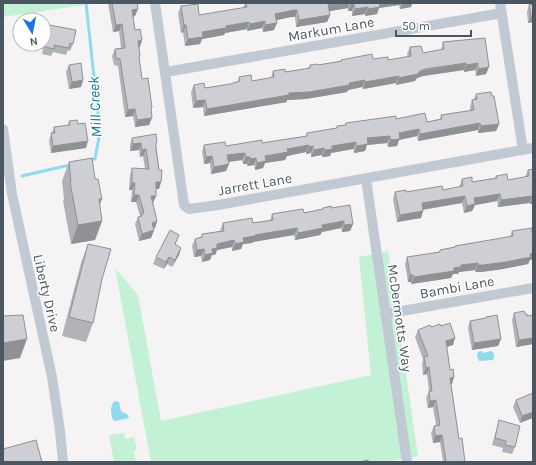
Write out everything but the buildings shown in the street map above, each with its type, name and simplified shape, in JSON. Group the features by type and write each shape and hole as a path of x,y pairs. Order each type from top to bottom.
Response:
{"street":[{"name":"Jarrett Lane","path":"156,3 184,205 189,209 366,179 533,148"},
{"name":"Markum Lane","path":"166,72 501,8"},
{"path":"501,8 523,150"},
{"name":"Liberty Drive","path":"3,129 12,194 52,377 63,462"},
{"name":"McDermotts Way","path":"366,179 407,462"},
{"name":"Bambi Lane","path":"386,314 533,288"}],"green space":[{"path":"3,3 91,3 37,12 12,12 12,16 3,17"},
{"path":"388,251 418,456 385,462 151,462 115,268 138,295 161,421 371,375 359,257"},
{"path":"124,433 126,439 134,437 137,450 134,451 136,462 114,462 109,435"}],"water":[{"path":"482,351 482,353 491,351 494,353 493,360 479,361 477,356 478,352"},
{"path":"115,401 119,402 121,411 128,415 129,418 115,421 113,420 111,408"}],"waterway":[{"name":"Mill Creek","path":"86,3 100,132 95,159 90,160"},
{"name":"Mill Creek","path":"22,176 70,165"}]}
